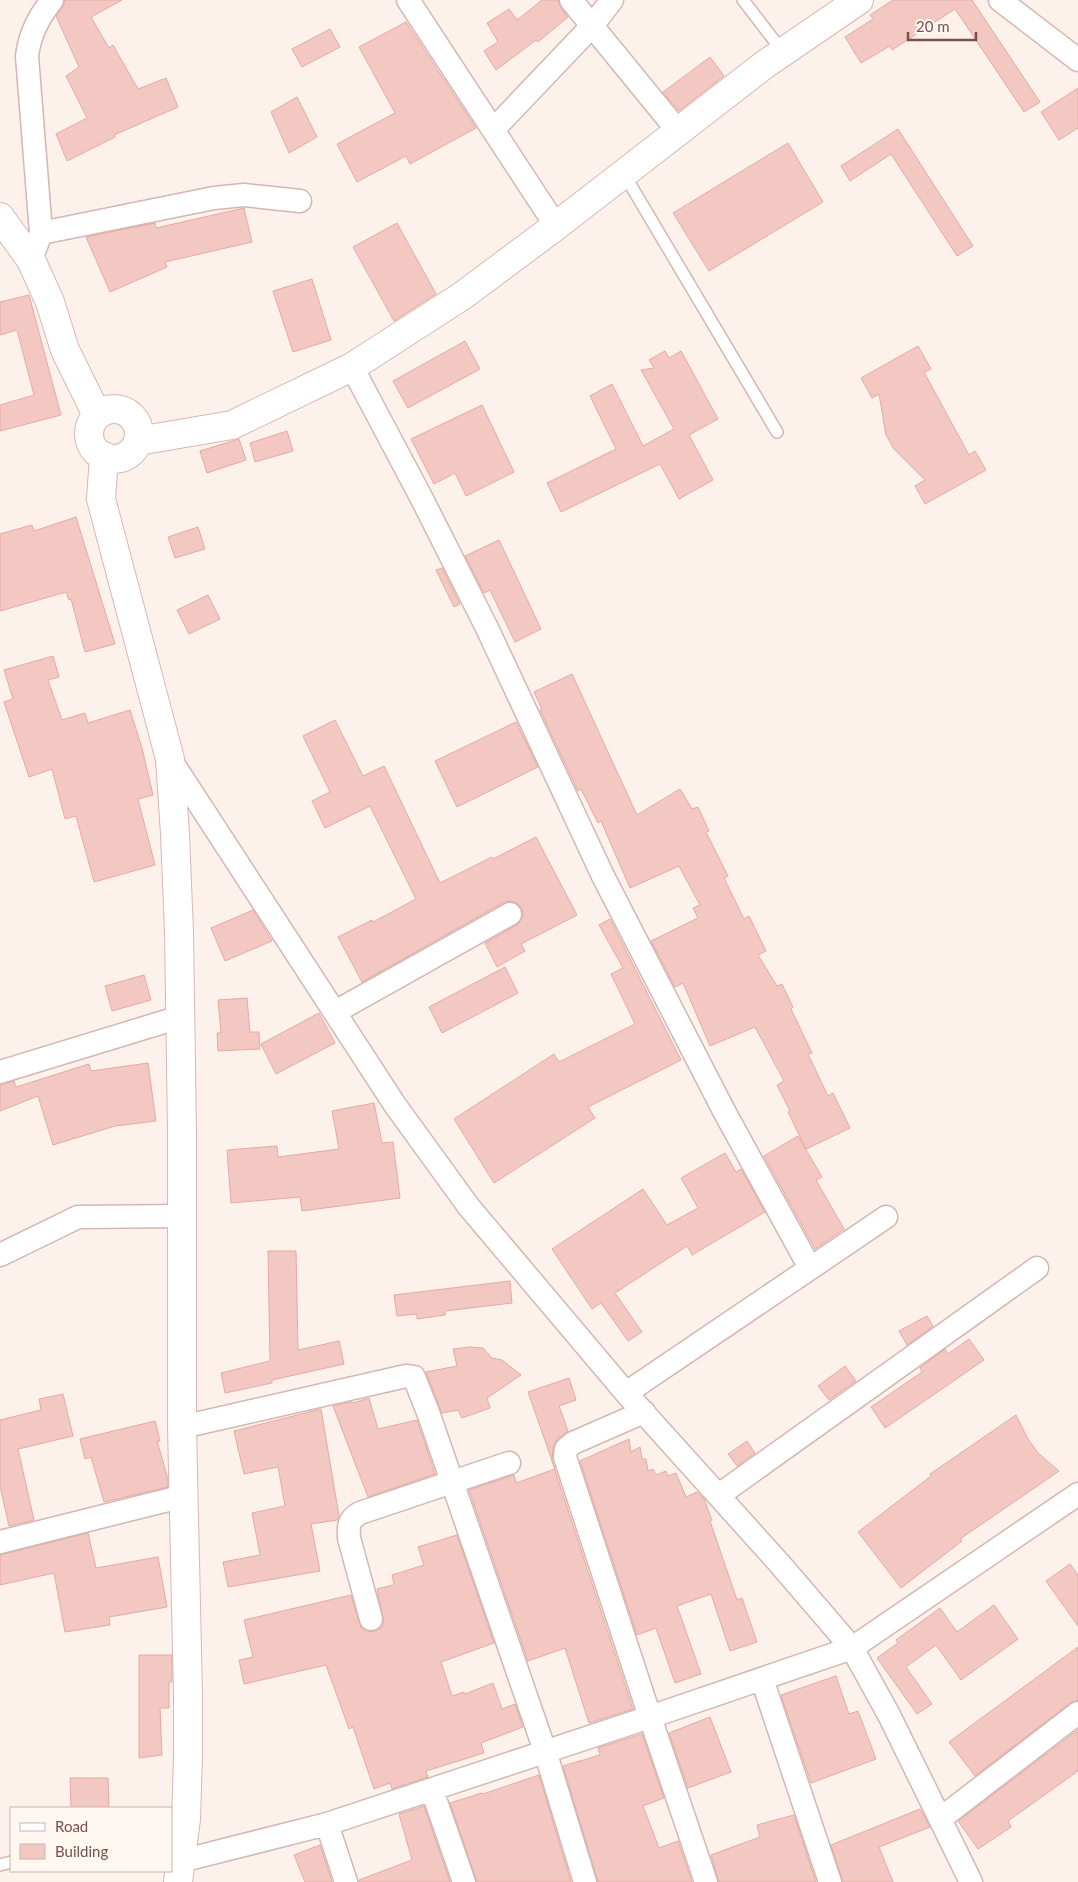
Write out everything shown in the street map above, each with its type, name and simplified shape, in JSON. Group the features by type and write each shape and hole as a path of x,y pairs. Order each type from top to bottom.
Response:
{"main road":[{"path":"138,441 232,425 352,367 462,296 783,52 859,0"},
{"path":"0,217 31,260 50,302 65,350 97,416"},
{"path":"113,409 129,413 139,427 138,441 127,456 111,459 92,446 90,438 92,422 97,416 104,411 113,409"},
{"path":"104,456 101,499 170,759 175,834 180,1017 182,1427 188,1694 188,1758 178,1820 180,1871"}],"street":[{"path":"31,260 40,233 27,56 29,38 38,20 52,0"},
{"path":"408,0 556,226"},
{"path":"571,0 678,131"},
{"path":"493,130 592,26 612,0"},
{"path":"1000,0 1078,60"},
{"path":"40,233 214,198 244,195 300,201"},
{"path":"352,367 422,499 487,628 603,876 724,1111 810,1268"},
{"path":"170,759 395,1105 469,1207 626,1393 852,1648 890,1715 971,1882"},
{"path":"335,1012 510,914"},
{"path":"0,1072 180,1017"},
{"path":"0,1255 78,1217 182,1216"},
{"path":"626,1393 886,1217"},
{"path":"718,1496 1037,1268"},
{"path":"182,1427 406,1376 414,1377 429,1414 544,1751 585,1882"},
{"path":"644,1412 573,1443 566,1449 565,1456 706,1882"},
{"path":"371,1619 349,1538 348,1526 352,1517 360,1512 508,1463"},
{"path":"180,1871 432,1790 852,1648 1078,1494"},
{"path":"0,1542 184,1496"},
{"path":"762,1679 830,1882"},
{"path":"940,1819 1078,1713"},
{"path":"432,1790 464,1882"},
{"path":"327,1824 346,1882"}],"lane":[{"path":"743,0 783,52"},
{"path":"624,174 777,432"}],"building":[{"path":"65,0 122,0 91,17 109,48 113,45 138,89 166,78 178,107 114,135 115,137 67,161 56,134 87,118 66,76 79,67 56,16 63,7"},
{"path":"542,0 558,0 568,17 538,42 536,40 496,70 484,51 498,42 487,23 509,9 517,20"},
{"path":"893,0 972,0 1040,102 1024,112 955,9 892,50 890,46 861,63 845,37 873,19 870,15"},
{"path":"406,22 476,128 410,164 406,156 357,182 337,144 395,113 359,47"},
{"path":"330,29 340,47 302,67 292,49"},
{"path":"710,57 724,76 679,111 663,92"},
{"path":"1078,88 1078,128 1059,140 1041,112"},
{"path":"297,97 317,137 289,153 271,112"},
{"path":"898,129 973,246 957,256 891,154 850,181 841,166"},
{"path":"788,143 823,202 709,271 673,213"},
{"path":"244,208 252,242 165,262 167,267 110,292 86,237 155,223 156,228"},
{"path":"397,223 436,294 394,321 353,247"},
{"path":"312,279 331,340 293,352 273,291"},
{"path":"29,295 61,415 0,431 0,405 34,395 17,330 0,335 0,302"},
{"path":"465,341 480,369 408,408 393,381"},
{"path":"918,346 931,369 924,372 969,455 975,451 986,470 925,504 915,486 925,480 894,449 886,435 879,394 872,398 861,378"},
{"path":"665,351 669,358 681,351 718,419 689,435 713,480 679,499 660,464 561,512 547,483 616,449 590,396 612,384 643,446 674,429 641,370 654,368 649,360"},
{"path":"482,405 514,472 466,496 455,473 434,484 411,439"},
{"path":"287,431 293,451 255,462 250,443"},
{"path":"239,439 246,460 207,473 200,451"},
{"path":"76,517 115,644 85,652 71,599 69,600 66,592 0,611 0,534 32,525 34,531"},
{"path":"198,527 205,549 175,558 168,537"},
{"path":"499,540 541,629 515,642 490,590 484,593 465,556"},
{"path":"442,568 460,604 454,607 436,570"},
{"path":"208,595 220,619 189,634 177,610"},
{"path":"53,656 59,677 48,680 62,720 85,713 88,723 130,710 142,748 153,795 138,799 155,865 94,882 76,816 65,819 52,769 29,777 4,702 13,699 4,670"},
{"path":"572,674 637,815 680,789 692,809 698,807 709,831 706,832 728,876 724,878 744,919 749,916 766,951 758,955 777,986 782,984 793,1007 791,1009 812,1053 808,1054 828,1096 833,1093 850,1128 806,1149 777,1085 784,1081 755,1027 710,1046 683,983 675,987 651,941 698,918 693,908 700,905 679,866 630,888 601,821 598,823 581,789 578,791 540,710 542,709 534,692"},
{"path":"335,720 363,776 384,766 440,883 536,837 577,915 521,944 525,951 497,967 485,943 517,925 523,915 522,908 517,903 511,901 504,902 362,982 338,937 372,920 373,922 416,899 370,806 325,828 312,801 330,792 303,736"},
{"path":"516,722 538,767 457,807 435,761"},
{"path":"253,910 272,941 225,961 211,928"},
{"path":"610,919 681,1060 588,1107 595,1118 494,1183 454,1119 554,1054 559,1062 635,1024 611,974 623,968 599,925"},
{"path":"505,967 518,993 442,1033 429,1007"},
{"path":"144,975 151,1000 112,1011 105,986"},
{"path":"247,998 250,1032 259,1032 260,1049 218,1051 217,1033 221,1033 218,1000"},
{"path":"319,1013 335,1043 276,1074 261,1044"},
{"path":"148,1063 156,1121 115,1126 53,1145 38,1096 0,1111 0,1085 14,1081 16,1087 89,1064 91,1071"},
{"path":"374,1103 382,1143 393,1142 400,1198 302,1211 300,1197 231,1203 227,1150 277,1146 278,1157 339,1149 332,1111"},
{"path":"798,1136 822,1177 816,1180 844,1229 815,1249 764,1156"},
{"path":"725,1153 736,1172 741,1169 765,1212 692,1255 687,1246 615,1293 642,1332 628,1341 601,1303 592,1309 552,1249 643,1189 667,1225 698,1208 681,1178"},
{"path":"268,1251 296,1251 298,1350 339,1341 344,1364 272,1380 272,1383 225,1393 221,1373 270,1361"},
{"path":"510,1281 512,1303 445,1311 445,1315 417,1319 417,1314 397,1316 394,1295"},
{"path":"927,1316 933,1326 907,1345 899,1331"},
{"path":"969,1339 984,1360 885,1428 871,1407 922,1372 920,1368 945,1349 948,1354"},
{"path":"483,1348 492,1358 502,1360 521,1375 487,1398 490,1408 462,1418 458,1410 442,1413 426,1372 457,1366 453,1349"},
{"path":"845,1366 856,1381 829,1400 818,1386"},
{"path":"569,1378 576,1400 559,1406 568,1431 557,1439 553,1447 552,1461 528,1392"},
{"path":"63,1394 73,1436 18,1449 34,1520 9,1526 0,1486 0,1420 41,1410 39,1399"},
{"path":"369,1398 378,1429 417,1420 435,1474 368,1497 333,1406"},
{"path":"321,1409 339,1516 337,1520 311,1524 320,1571 228,1587 223,1562 260,1555 252,1513 285,1506 278,1467 244,1474 234,1431"},
{"path":"1016,1415 1028,1439 1038,1453 1059,1471 960,1539 962,1541 901,1588 858,1532 931,1476 930,1474"},
{"path":"155,1421 160,1441 157,1441 168,1479 168,1487 104,1502 91,1457 85,1459 80,1439"},
{"path":"629,1439 631,1452 640,1447 642,1459 646,1459 648,1471 653,1469 656,1475 666,1471 668,1476 676,1473 686,1497 697,1492 704,1499 737,1600 742,1598 757,1642 730,1651 711,1594 677,1606 701,1674 675,1683 656,1628 637,1635 580,1461"},
{"path":"747,1441 755,1453 737,1466 728,1454"},
{"path":"555,1469 633,1709 589,1723 565,1648 528,1661 469,1490 514,1475 516,1483"},
{"path":"88,1533 96,1568 158,1557 167,1607 109,1617 110,1625 65,1632 54,1573 0,1585 0,1555"},
{"path":"457,1535 494,1643 441,1662 452,1696 464,1692 465,1694 493,1683 502,1709 515,1704 523,1727 481,1743 484,1753 426,1771 428,1777 392,1789 390,1783 374,1789 353,1727 349,1729 326,1665 244,1684 239,1660 253,1657 244,1620 351,1595 361,1628 367,1632 375,1631 381,1628 384,1622 377,1589 394,1585 392,1575 424,1565 418,1547"},
{"path":"1070,1564 1078,1575 1078,1626 1046,1581"},
{"path":"994,1605 1018,1639 961,1680 936,1645 906,1667 932,1704 917,1714 877,1658 898,1643 896,1640 940,1608 957,1632"},
{"path":"1078,1647 1078,1700 1070,1703 975,1776 949,1742"},
{"path":"139,1655 172,1655 172,1682 169,1682 169,1708 160,1708 162,1755 139,1758"},
{"path":"836,1676 849,1714 858,1711 876,1759 811,1783 781,1695"},
{"path":"710,1717 731,1772 688,1788 669,1733"},
{"path":"1078,1730 1078,1771 1008,1821 1011,1827 978,1849 958,1821"},
{"path":"642,1734 664,1798 643,1806 659,1848 678,1841 692,1882 598,1882 563,1766 600,1755 598,1748"},
{"path":"539,1775 571,1882 477,1882 450,1803"},
{"path":"70,1778 108,1778 109,1807 71,1807"},
{"path":"424,1806 450,1882 359,1882 359,1880 412,1860 399,1814"},
{"path":"920,1809 930,1827 879,1847 893,1882 843,1882 831,1845"},
{"path":"794,1815 816,1882 719,1882 711,1855 760,1837 757,1825"},
{"path":"320,1845 332,1882 305,1882 294,1855"}]}
